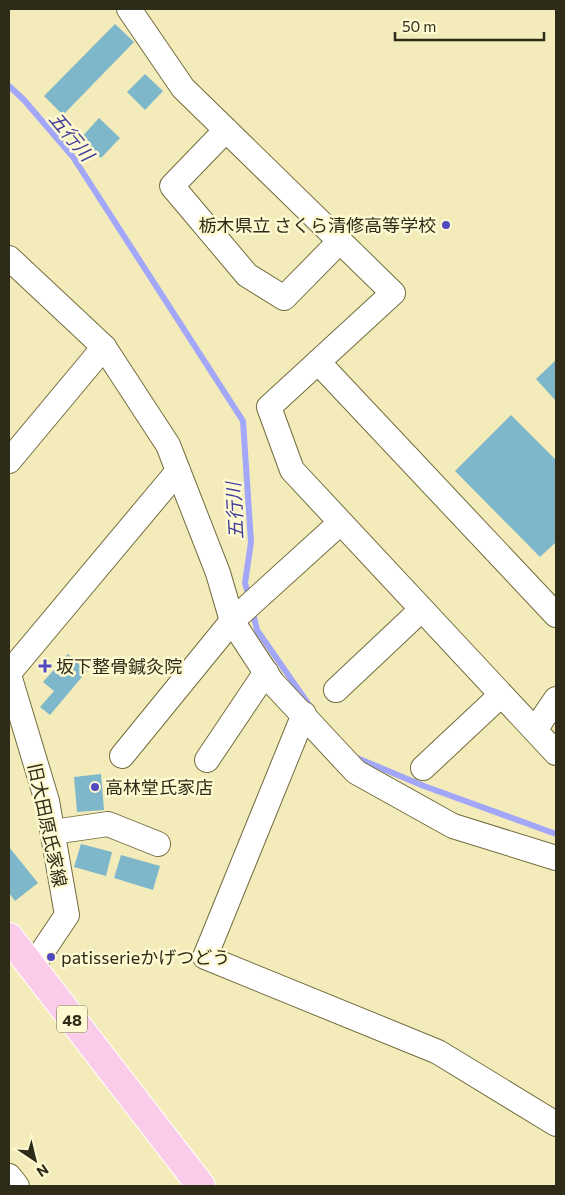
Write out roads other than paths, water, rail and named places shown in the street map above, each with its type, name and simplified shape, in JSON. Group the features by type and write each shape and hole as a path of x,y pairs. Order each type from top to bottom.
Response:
{"main road":[{"name":"48","path":"9,937 199,1186"}],"street":[{"path":"129,9 183,88 393,293 269,407 292,470 556,753"},
{"path":"226,130 172,186 247,275 284,298 340,241"},
{"path":"9,258 104,347 168,446 218,573 232,621 266,672 356,772 453,826 556,858"},
{"path":"9,461 104,347"},
{"path":"318,362 556,615"},
{"path":"9,674 178,471"},
{"path":"122,756 232,621 340,523"},
{"path":"336,690 422,610"},
{"path":"207,760 266,672"},
{"name":"旧大田原氏家線","path":"9,674 47,801 67,915 32,966"},
{"path":"423,768 501,694"},
{"path":"535,730 556,699"},
{"path":"304,714 205,957 438,1052 556,1124"},
{"path":"53,832 108,824 158,844"}],"waterway":[{"name":"五行川","path":"9,86 24,100 73,157 243,421 251,542 245,583 249,597"},
{"name":"五行川","path":"252,609 257,630 309,705"},
{"name":"五行川","path":"357,758 424,786 556,834"}],"place":[{"name":"栃木県立 さくら清修高等学校","path":"446,225"},
{"name":"坂下整骨鍼灸院","path":"45,666"},
{"name":"高林堂氏家店","path":"95,787"},
{"name":"patisserieかげつどう","path":"51,957"}]}
